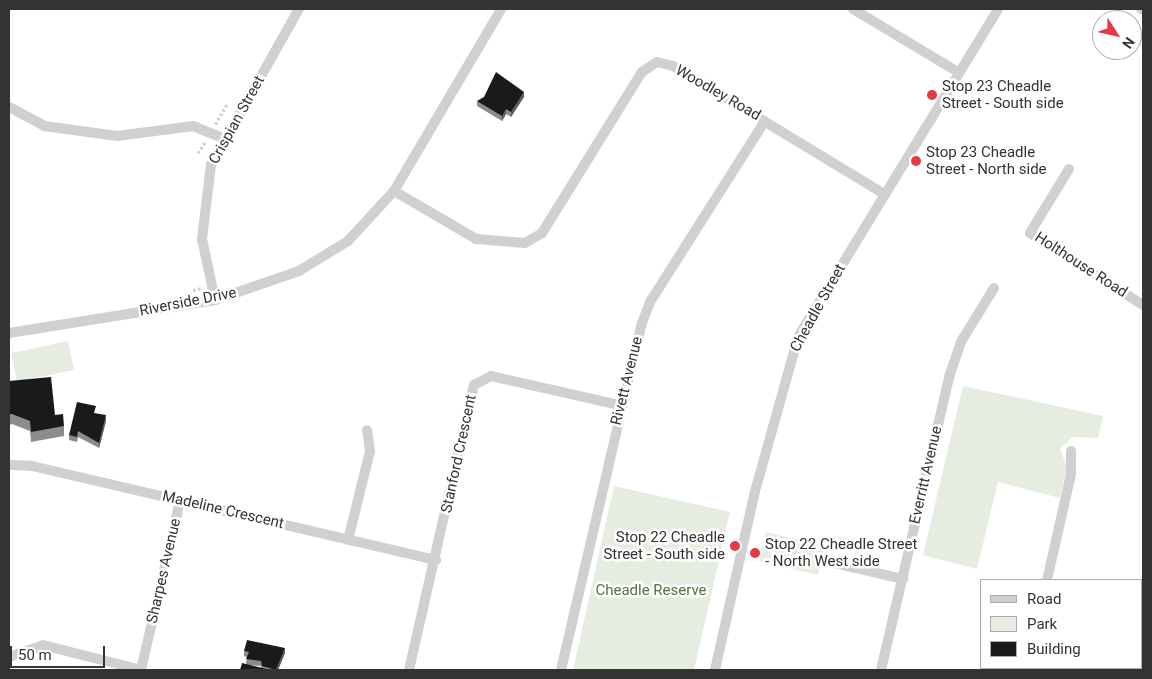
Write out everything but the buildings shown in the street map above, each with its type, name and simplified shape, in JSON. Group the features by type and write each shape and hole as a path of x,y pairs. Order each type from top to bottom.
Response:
{"street":[{"name":"Crispian Street","path":"215,300 202,239 210,165 299,9"},
{"name":"Riverside Drive","path":"9,333 215,300 299,271 348,241 394,191 500,9"},
{"path":"853,9 958,72"},
{"name":"Cheadle Street","path":"715,670 789,359 798,337 998,9"},
{"name":"Woodley Road","path":"394,191 455,230 506,244 525,243 542,233 649,66 657,62 673,66 884,194"},
{"path":"9,108 44,126 117,136 193,126 225,138"},
{"name":"Rivett Avenue","path":"561,670 620,405 650,302 764,121"},
{"name":"Holthouse Road","path":"1069,169 1030,233 1143,305"},
{"name":"Everritt Avenue","path":"881,670 949,377 962,340 994,288"},
{"name":"Stanford Crescent","path":"409,670 436,560 474,385 491,376 620,405"},
{"path":"348,540 370,451 367,430"},
{"path":"1047,579 1071,474 1071,451"},
{"name":"Madeline Crescent","path":"9,465 32,466 436,560"},
{"name":"Sharpes Avenue","path":"141,670 180,501"},
{"path":"838,564 902,579"},
{"path":"9,657 42,645 141,670"}],"green space":[{"path":"68,341 74,370 17,382 11,353"},
{"path":"963,386 1103,416 1098,438 1073,437 1060,448 1067,468 1060,498 998,482 977,569 923,555"},
{"name":"Cheadle Reserve","path":"614,486 730,512 694,670 573,670"},
{"path":"766,532 825,546 818,575 759,561"}],"place":[{"name":"Stop 23 Cheadle Street - South side","path":"932,95"},
{"name":"Stop 23 Cheadle Street - North side","path":"916,161"},
{"name":"Stop 22 Cheadle Street - South side","path":"735,546"},
{"name":"Stop 22 Cheadle Street - North West side","path":"755,553"}]}
